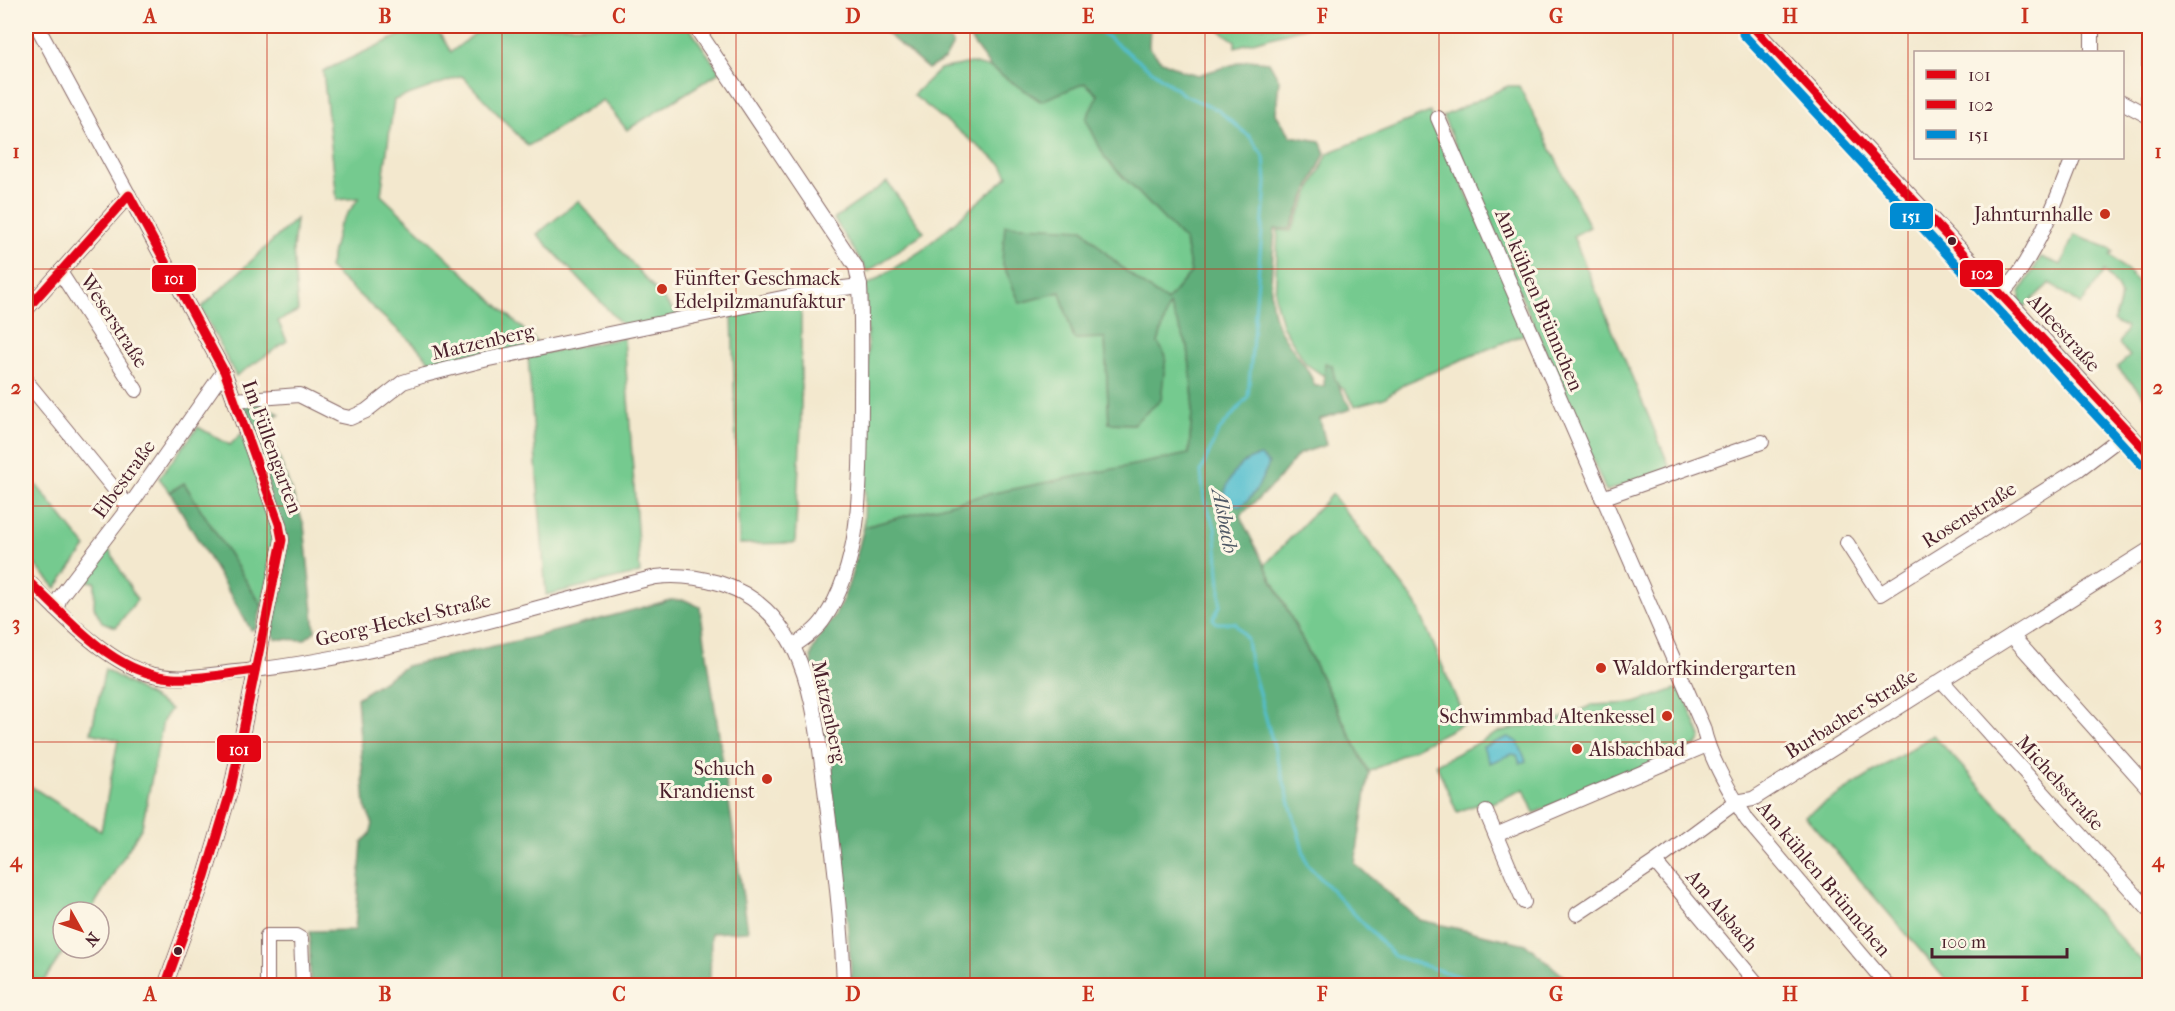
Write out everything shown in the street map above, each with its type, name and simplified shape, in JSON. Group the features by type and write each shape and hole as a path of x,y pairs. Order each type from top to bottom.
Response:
{"street":[{"name":"Im Füllengarten","path":"37,26 224,371 279,524 282,540 231,789 205,876 165,986"},
{"name":"Matzenberg","path":"695,26 856,267 860,286 859,482 852,542 839,588 825,619 814,631 793,645 807,680 819,741 840,897 844,986"},
{"name":"Alleestraße","path":"1752,26 2150,456"},
{"path":"2092,26 2092,51"},
{"path":"2124,103 2149,117 2150,35"},
{"name":"Am kühlen Brünnchen","path":"1438,118 1703,727 1707,745 1736,802 1747,820 1888,986"},
{"path":"2002,294 2019,275 2033,249 2073,159"},
{"name":"Weserstraße","path":"26,310 129,195"},
{"name":"Weserstraße","path":"60,272 136,390"},
{"name":"Matzenberg","path":"234,400 299,395 341,416 350,418 366,411 403,382 461,365 803,294 860,286"},
{"name":"Elbestraße","path":"56,609 60,597 129,507 224,371"},
{"path":"26,381 129,507"},
{"name":"Rosenstraße","path":"1846,543 1880,594 2079,469 2128,432"},
{"path":"1602,498 1762,442"},
{"name":"Burbacher Straße","path":"1577,914 1655,862 1736,802 1753,799 2150,549"},
{"name":"Georg-Heckel-Straße","path":"26,579 56,609 109,655 148,674 174,678 336,659 669,575 705,579 741,592 768,612 793,645"},
{"path":"2012,636 2150,790"},
{"name":"Michelsstraße","path":"1942,681 2150,911"},
{"path":"1496,835 1707,745"},
{"path":"1486,812 1524,902"},
{"name":"Am Alsbach","path":"1655,862 1759,986"},
{"path":"267,986 267,936 296,936 301,939 303,946 303,986"}],"green space":[{"path":"420,26 435,26 451,52 485,26 688,26 720,72 627,130 603,100 528,146 462,76 394,100 381,195 540,345 435,368 418,348 329,268 339,225 359,198 337,200 323,71"},
{"path":"878,26 938,26 953,44 945,59 928,69"},
{"path":"973,26 1150,26 1149,47 1160,60 1198,75 1248,60 1269,62 1279,80 1276,114 1291,136 1320,141 1325,153 1290,229 1275,229 1271,278 1272,303 1278,326 1315,386 1324,386 1325,363 1332,365 1335,379 1351,409 1320,419 1326,445 1299,454 1276,482 1240,516 1369,773 1355,864 1420,920 1526,944 1574,985 852,985 845,892 825,754 824,725 811,657 815,645 846,593 864,527 984,495 1189,454 1193,398 1188,347 1169,305 1158,343 1166,356 1161,400 1133,424 1109,423 1105,338 1074,339 1060,292 1020,303 1002,262 1005,225 1083,229 1122,268 1167,301 1191,272 1185,241 1105,158 1086,119 1098,95 1085,83 1041,101 991,68 970,39"},
{"path":"1213,26 1311,26 1235,47 1235,41"},
{"path":"971,63 991,68 1040,101 1085,83 1098,95 1105,158 1185,241 1191,272 1167,301 1122,268 1083,229 1002,262 1020,302 1060,292 1074,339 1105,338 1109,423 1133,424 1148,410 1158,343 1169,304 1188,347 1193,398 1189,454 984,495 864,527 868,365 866,286 921,251 1008,176 1002,165 913,95 940,69"},
{"path":"1508,86 1519,86 1590,227 1573,236 1671,470 1606,491 1443,116"},
{"path":"1430,112 1529,332 1406,383 1384,398 1355,406 1345,390 1306,364 1282,325 1275,299 1278,230 1291,231 1328,153"},
{"path":"887,182 924,232 868,272 834,219"},
{"path":"578,201 679,317 626,329 537,234"},
{"path":"296,219 293,250 298,311 278,321 287,341 236,376 201,308"},
{"path":"2074,235 2109,248 2113,252 2110,255 2149,292 2149,402 2117,367 2130,356 2119,344 2127,328 2113,321 2119,306 2120,295 2104,272 2081,305 2050,283 2024,307 2020,302 2020,292 2041,257 2061,265"},
{"path":"801,298 801,426 795,543 739,544 732,313"},
{"path":"624,338 640,573 546,595 528,356"},
{"path":"259,403 280,414 265,419 304,525 315,631 304,640 276,639 267,628 284,559 240,407 248,405 250,410 251,405"},
{"path":"198,427 230,445 241,434 277,540 262,606 184,483 170,492 159,478"},
{"path":"26,472 86,547 56,588 26,555"},
{"path":"184,483 262,606 256,629 251,630 170,492"},
{"path":"1332,494 1416,603 1466,722 1369,772 1265,565"},
{"path":"107,546 137,600 116,627 102,622 94,607 95,582 79,580"},
{"path":"670,600 685,600 700,607 748,931 711,933 710,985 310,985 310,931 355,930 362,842 370,834 373,824 365,806 357,698 406,666 538,636"},
{"path":"105,669 171,709 163,721 142,827 97,900 51,900 51,960 58,960 41,985 26,985 26,783 101,831 118,740 91,733"},
{"name":"Alsbachbad","path":"1681,687 1701,737 1697,745 1534,813 1524,789 1492,803 1478,804 1457,812 1436,764 1501,731 1562,718 1592,705 1635,703"},
{"path":"1933,735 2149,969 2149,985 1950,985 1805,816"}],"water":[{"path":"1261,456 1269,464 1249,499 1239,507 1223,498 1236,470 1247,461"},
{"path":"1508,737 1518,742 1526,761 1520,763 1517,755 1512,754 1490,763 1483,747"}],"waterway":[{"name":"Alsbach","path":"1093,26 1184,95 1218,110 1250,137 1264,157 1266,183 1248,397 1218,432 1201,471 1204,499 1215,527 1220,586 1220,606 1213,619 1217,623 1235,623 1247,639 1250,661 1307,864 1394,956 1489,986"}],"transit line":[{"name":"102","path":"1752,26 2150,455"},
{"name":"151","path":"1743,34 2141,464"},
{"name":"101","path":"26,310 129,195 224,371 279,524 282,540 231,789 205,876 165,986"},
{"name":"101","path":"26,579 75,626 110,655 150,674 182,678 255,670"}],"place":[{"name":"Jahnturnhalle","path":"2105,214"},
{"name":"Fünfter Geschmack Edelpilzmanufaktur","path":"662,289"},
{"name":"Waldorfkindergarten","path":"1601,668"},
{"name":"Schwimmbad Altenkessel","path":"1667,716"},
{"name":"Alsbachbad","path":"1577,749"},
{"name":"Schuch Krandienst","path":"767,779"}]}
